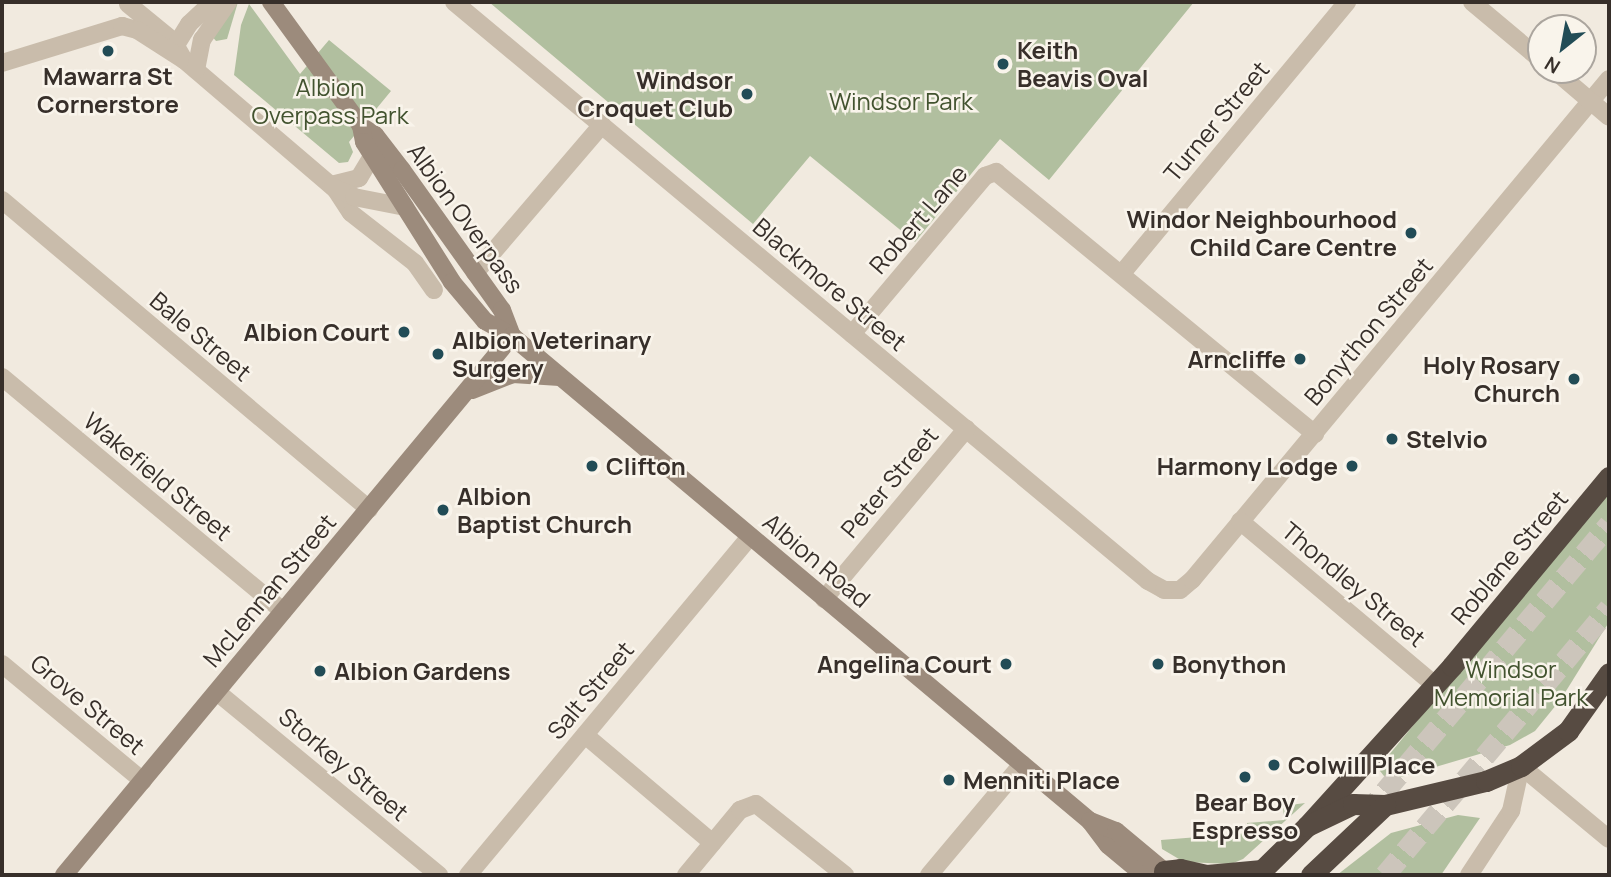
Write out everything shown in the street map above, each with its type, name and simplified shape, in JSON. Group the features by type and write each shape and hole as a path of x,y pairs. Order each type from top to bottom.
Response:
{"highway":[{"name":"Roblane Street","path":"1259,873 1307,826 1434,685 1609,477"},
{"path":"1307,826 1353,804 1385,805 1475,784 1521,766 1568,731 1609,673"},
{"path":"1311,875 1385,805"},
{"path":"1159,874 1180,869 1207,875 1259,873"}],"main road":[{"name":"Albion Overpass","path":"271,2 361,126 382,143 502,310 512,336"},
{"name":"Albion Overpass","path":"361,126 372,156 467,302 485,321 512,336"},
{"name":"McLennan Street","path":"64,875 512,336"},
{"name":"Albion Road","path":"512,336 1090,821 1116,831 1159,874"},
{"path":"466,393 513,374 560,377"}],"street":[{"path":"185,58 189,24 213,2"},
{"path":"185,58 202,40 228,2"},
{"name":"Blackmore Street","path":"454,2 1148,581 1164,590 1180,590"},
{"name":"Turner Street","path":"1123,272 1347,2"},
{"path":"1472,2 1527,48"},
{"path":"126,3 331,185 356,217 415,263 434,290"},
{"path":"126,3 132,13 130,27"},
{"path":"2,63 114,28 130,27 185,58"},
{"name":"Bonython Street","path":"1180,590 1315,434 1609,79"},
{"path":"1571,84 1609,117"},
{"path":"475,273 602,125"},
{"path":"331,185 359,178 372,156"},
{"name":"Robert Lane","path":"852,334 985,176 996,172 1123,272"},
{"path":"331,185 354,197 405,207"},
{"name":"Bale Street","path":"2,200 369,509"},
{"path":"1123,272 1315,434"},
{"name":"Wakefield Street","path":"2,377 283,611"},
{"name":"Peter Street","path":"824,599 965,429"},
{"name":"Thondley Street","path":"1240,521 1434,685"},
{"name":"Salt Street","path":"468,875 750,536"},
{"name":"Grove Street","path":"2,664 143,781"},
{"name":"Storkey Street","path":"217,692 439,875"},
{"path":"585,735 713,843"},
{"path":"929,875 1023,764"},
{"path":"1469,875 1511,811 1521,766 1609,839"},
{"path":"686,875 740,810 756,804 845,875"}],"green space":[{"path":"234,2 238,2 227,39 216,41 211,35"},
{"name":"Windsor Park","path":"489,2 1194,2 1049,180 1000,139 915,242 810,156 753,224"},
{"name":"Albion Overpass Park","path":"249,4 300,74 329,40 391,91 349,142 353,152 348,162 339,163 234,75 241,25"},
{"name":"Windsor Memorial Park","path":"1609,487 1609,622 1561,699 1535,731 1510,745 1388,781 1380,771 1384,761"},
{"path":"1305,803 1243,859 1231,864 1184,862 1162,849 1161,840 1248,833 1247,823 1284,820 1283,806"},
{"path":"1458,815 1480,818 1441,875 1337,875 1391,833"}],"tunnel":[{"path":"1365,815 1609,524"},
{"path":"1385,875 1609,608"}],"place":[{"name":"Mawarra St Cornerstore","path":"108,51"},
{"name":"Keith Beavis Oval","path":"1003,64"},
{"name":"Windsor Croquet Club","path":"747,94"},
{"name":"Windor Neighbourhood Child Care Centre","path":"1411,233"},
{"name":"Albion Court","path":"404,332"},
{"name":"Albion Veterinary Surgery","path":"438,354"},
{"name":"Arncliffe","path":"1300,359"},
{"name":"Holy Rosary Church","path":"1574,379"},
{"name":"Stelvio","path":"1392,439"},
{"name":"Clifton","path":"592,466"},
{"name":"Harmony Lodge","path":"1352,466"},
{"name":"Albion Baptist Church","path":"443,510"},
{"name":"Angelina Court","path":"1006,664"},
{"name":"Bonython","path":"1158,664"},
{"name":"Albion Gardens","path":"320,671"},
{"name":"Colwill Place","path":"1274,765"},
{"name":"Bear Boy Espresso","path":"1245,777"},
{"name":"Menniti Place","path":"949,780"}]}
